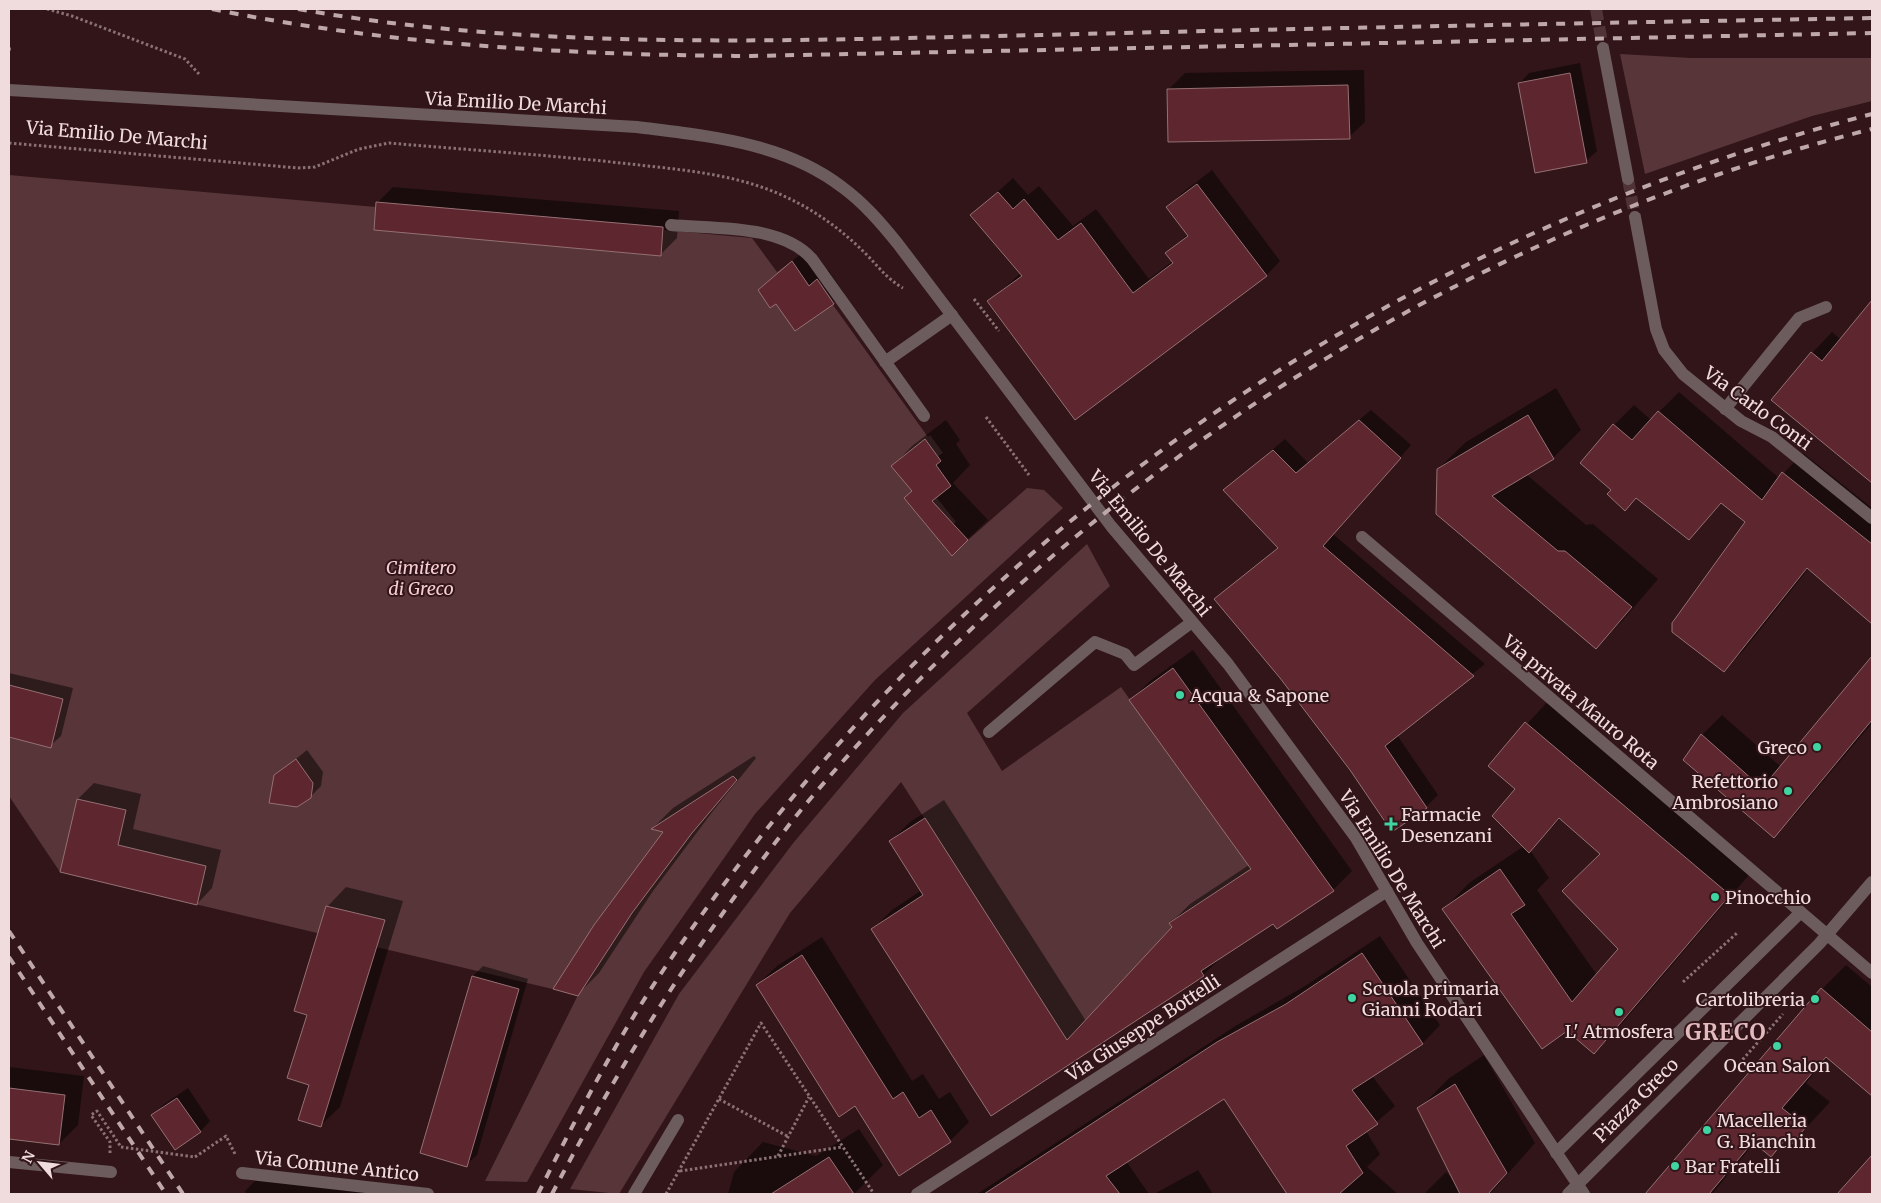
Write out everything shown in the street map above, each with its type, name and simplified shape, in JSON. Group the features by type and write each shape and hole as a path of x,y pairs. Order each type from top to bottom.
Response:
{"street":[{"path":"1603,48 1628,180"},
{"name":"Via Emilio De Marchi","path":"9,90 637,127 696,135 761,148 807,165 842,186 869,210 898,244 1110,526 1228,664 1350,830 1417,943 1580,1189"},
{"name":"Via Carlo Conti","path":"1635,217 1660,344 1683,374 1745,424 1772,437 1872,518"},
{"path":"671,225 760,233 796,244 812,259 924,416"},
{"path":"1726,409 1799,318 1826,307"},
{"path":"885,362 952,315"},
{"name":"Via privata Mauro Rota","path":"1362,537 1801,912"},
{"path":"989,732 1095,642 1125,654 1134,665 1192,622"},
{"name":"Piazza Greco","path":"1568,1194 1580,1189 1827,935 1872,882"},
{"name":"Via Giuseppe Bottelli","path":"918,1194 1387,891"},
{"path":"1801,912 1872,973"},
{"name":"Piazza Greco","path":"1556,1153 1801,912"},
{"path":"634,1194 678,1120"},
{"path":"9,1162 111,1172"},
{"name":"Via Comune Antico","path":"242,1173 428,1194"}],"path":[{"path":"47,9 72,16 185,59 199,74"},
{"name":"Via Emilio De Marchi","path":"9,143 298,168 316,167 359,148 389,143 604,161 692,171 755,184 789,198 826,220 864,252 890,281 906,290"},
{"path":"974,299 999,331"},
{"path":"986,417 1029,475"},
{"path":"1683,982 1737,933"},
{"path":"1736,1067 1783,1014"},
{"path":"666,1194 761,1023 874,1194"},
{"path":"778,1156 810,1097"},
{"path":"719,1099 789,1136"},
{"path":"110,1142 91,1115 97,1111 120,1147 195,1157 226,1136 236,1156"},
{"path":"679,1171 842,1147"}],"green space":[{"path":"1620,54 1691,58 1872,58 1872,101 1812,116 1645,174"},
{"name":"Cimitero di Greco","path":"9,175 376,207 377,202 664,227 664,230 752,238 777,272 792,261 809,285 818,279 835,303 833,305 928,437 930,435 943,453 938,456 941,461 936,465 951,486 937,498 956,522 953,524 968,540 1027,488 1044,490 1063,508 875,680 755,814 644,972 527,1182 485,1181 578,995 60,872 9,796"},
{"path":"1087,544 1110,586 967,713 1002,771 1121,687 1251,869 1169,922 1172,927 1067,1040 901,782 790,913 619,1194 570,1189 679,994 794,842 903,713"}],"building":[{"path":"1570,73 1587,163 1535,173 1518,83"},
{"path":"1348,85 1350,139 1168,142 1167,89"},
{"path":"1197,184 1267,276 1075,420 987,301 1022,276 970,215 998,192 1013,209 1024,199 1058,240 1081,223 1133,293 1173,263 1165,253 1188,236 1166,207"},
{"path":"376,202 663,227 661,256 374,230"},
{"path":"792,261 809,286 817,279 834,304 795,331 776,304 770,308 758,290"},
{"path":"1872,300 1872,483 1771,400 1811,352 1822,361"},
{"path":"1658,411 1762,500 1782,472 1872,544 1872,624 1807,568 1724,672 1672,632 1672,623 1745,522 1721,503 1689,540 1636,498 1625,511 1607,494 1611,490 1580,463 1613,424 1632,440"},
{"path":"1528,415 1554,459 1492,496 1558,551 1565,551 1632,607 1596,649 1436,514 1437,469"},
{"path":"1359,420 1401,458 1323,546 1474,676 1385,746 1427,808 1392,832 1350,770 1280,678 1214,599 1278,548 1223,490 1273,450 1296,473"},
{"path":"925,439 941,461 936,465 951,486 932,501 968,540 952,556 904,498 912,491 891,466"},
{"path":"1872,656 1872,720 1774,838 1683,760 1701,734 1762,788"},
{"path":"1173,668 1334,891 1277,929 1273,924 1201,971 1204,976 991,1116 871,929 923,895 889,841 925,818 1067,1040 1172,927 1169,923 1251,869 1129,700"},
{"path":"9,685 63,699 51,748 9,737"},
{"path":"1525,722 1730,895 1594,1054 1567,1031 1542,1049 1442,909 1500,869 1525,905 1511,914 1572,1002 1618,949 1562,891 1600,854 1559,818 1529,853 1492,816 1515,789 1488,766"},
{"path":"296,759 313,783 311,798 297,807 269,803 274,775"},
{"path":"733,776 737,780 692,833 632,913 578,996 553,989 594,925 663,832 651,829"},
{"path":"77,799 126,810 118,845 206,866 197,905 60,872"},
{"path":"326,906 385,920 321,1127 298,1120 309,1085 287,1078 307,1015 294,1011"},
{"path":"1362,953 1423,1044 1352,1090 1378,1124 1346,1146 1363,1173 1339,1194 1287,1194 1224,1099 1106,1176 1120,1194 984,1194 1217,1042 1286,1004"},
{"path":"802,955 893,1099 903,1092 919,1118 931,1110 951,1142 899,1176 855,1106 839,1117 756,985"},
{"path":"472,976 519,989 467,1167 420,1153"},
{"path":"1821,988 1872,1032 1872,1096 1826,1057 1782,1108 1806,1127 1791,1145 1785,1140 1771,1157 1753,1142 1709,1194 1645,1194"},
{"path":"1455,1084 1507,1173 1488,1194 1460,1194 1417,1108"},
{"path":"9,1088 65,1095 59,1145 9,1139"},
{"path":"177,1098 201,1132 175,1150 151,1115"},
{"path":"1872,1155 1872,1194 1837,1194"},
{"path":"829,1157 854,1194 771,1194"}],"tunnel":[{"path":"1596,9 1603,48"},
{"path":"1628,179 1635,217"}],"railway":[{"path":"212,9 345,31 480,46 615,53 751,56 1872,33"},
{"path":"298,9 389,23 481,32 668,40 856,39 1872,18"},
{"path":"538,1194 597,1080 646,996 777,816 903,675 1041,546 1189,430 1347,329 1514,242 1690,170 1872,114"},
{"path":"552,1194 599,1107 676,981 780,836 811,798 918,681 1034,572 1158,472 1290,381 1427,301 1571,232 1719,174 1872,129"},
{"path":"9,931 183,1194"},
{"path":"9,957 166,1194"}],"place":[{"name":"Acqua & Sapone","path":"1180,695"},
{"name":"Greco","path":"1817,747"},
{"name":"Refettorio Ambrosiano","path":"1788,791"},
{"name":"Farmacie Desenzani","path":"1391,824"},
{"name":"Pinocchio","path":"1715,897"},
{"name":"Scuola primaria Gianni Rodari","path":"1352,998"},
{"name":"Cartolibreria","path":"1815,999"},
{"name":"L' Atmosfera","path":"1619,1012"},
{"name":"Ocean Salon","path":"1777,1046"},
{"name":"Macelleria G. Bianchin","path":"1707,1130"},
{"name":"Bar Fratelli","path":"1675,1166"}],"district":[{"name":"GRECO","path":"1726,1032"}]}
